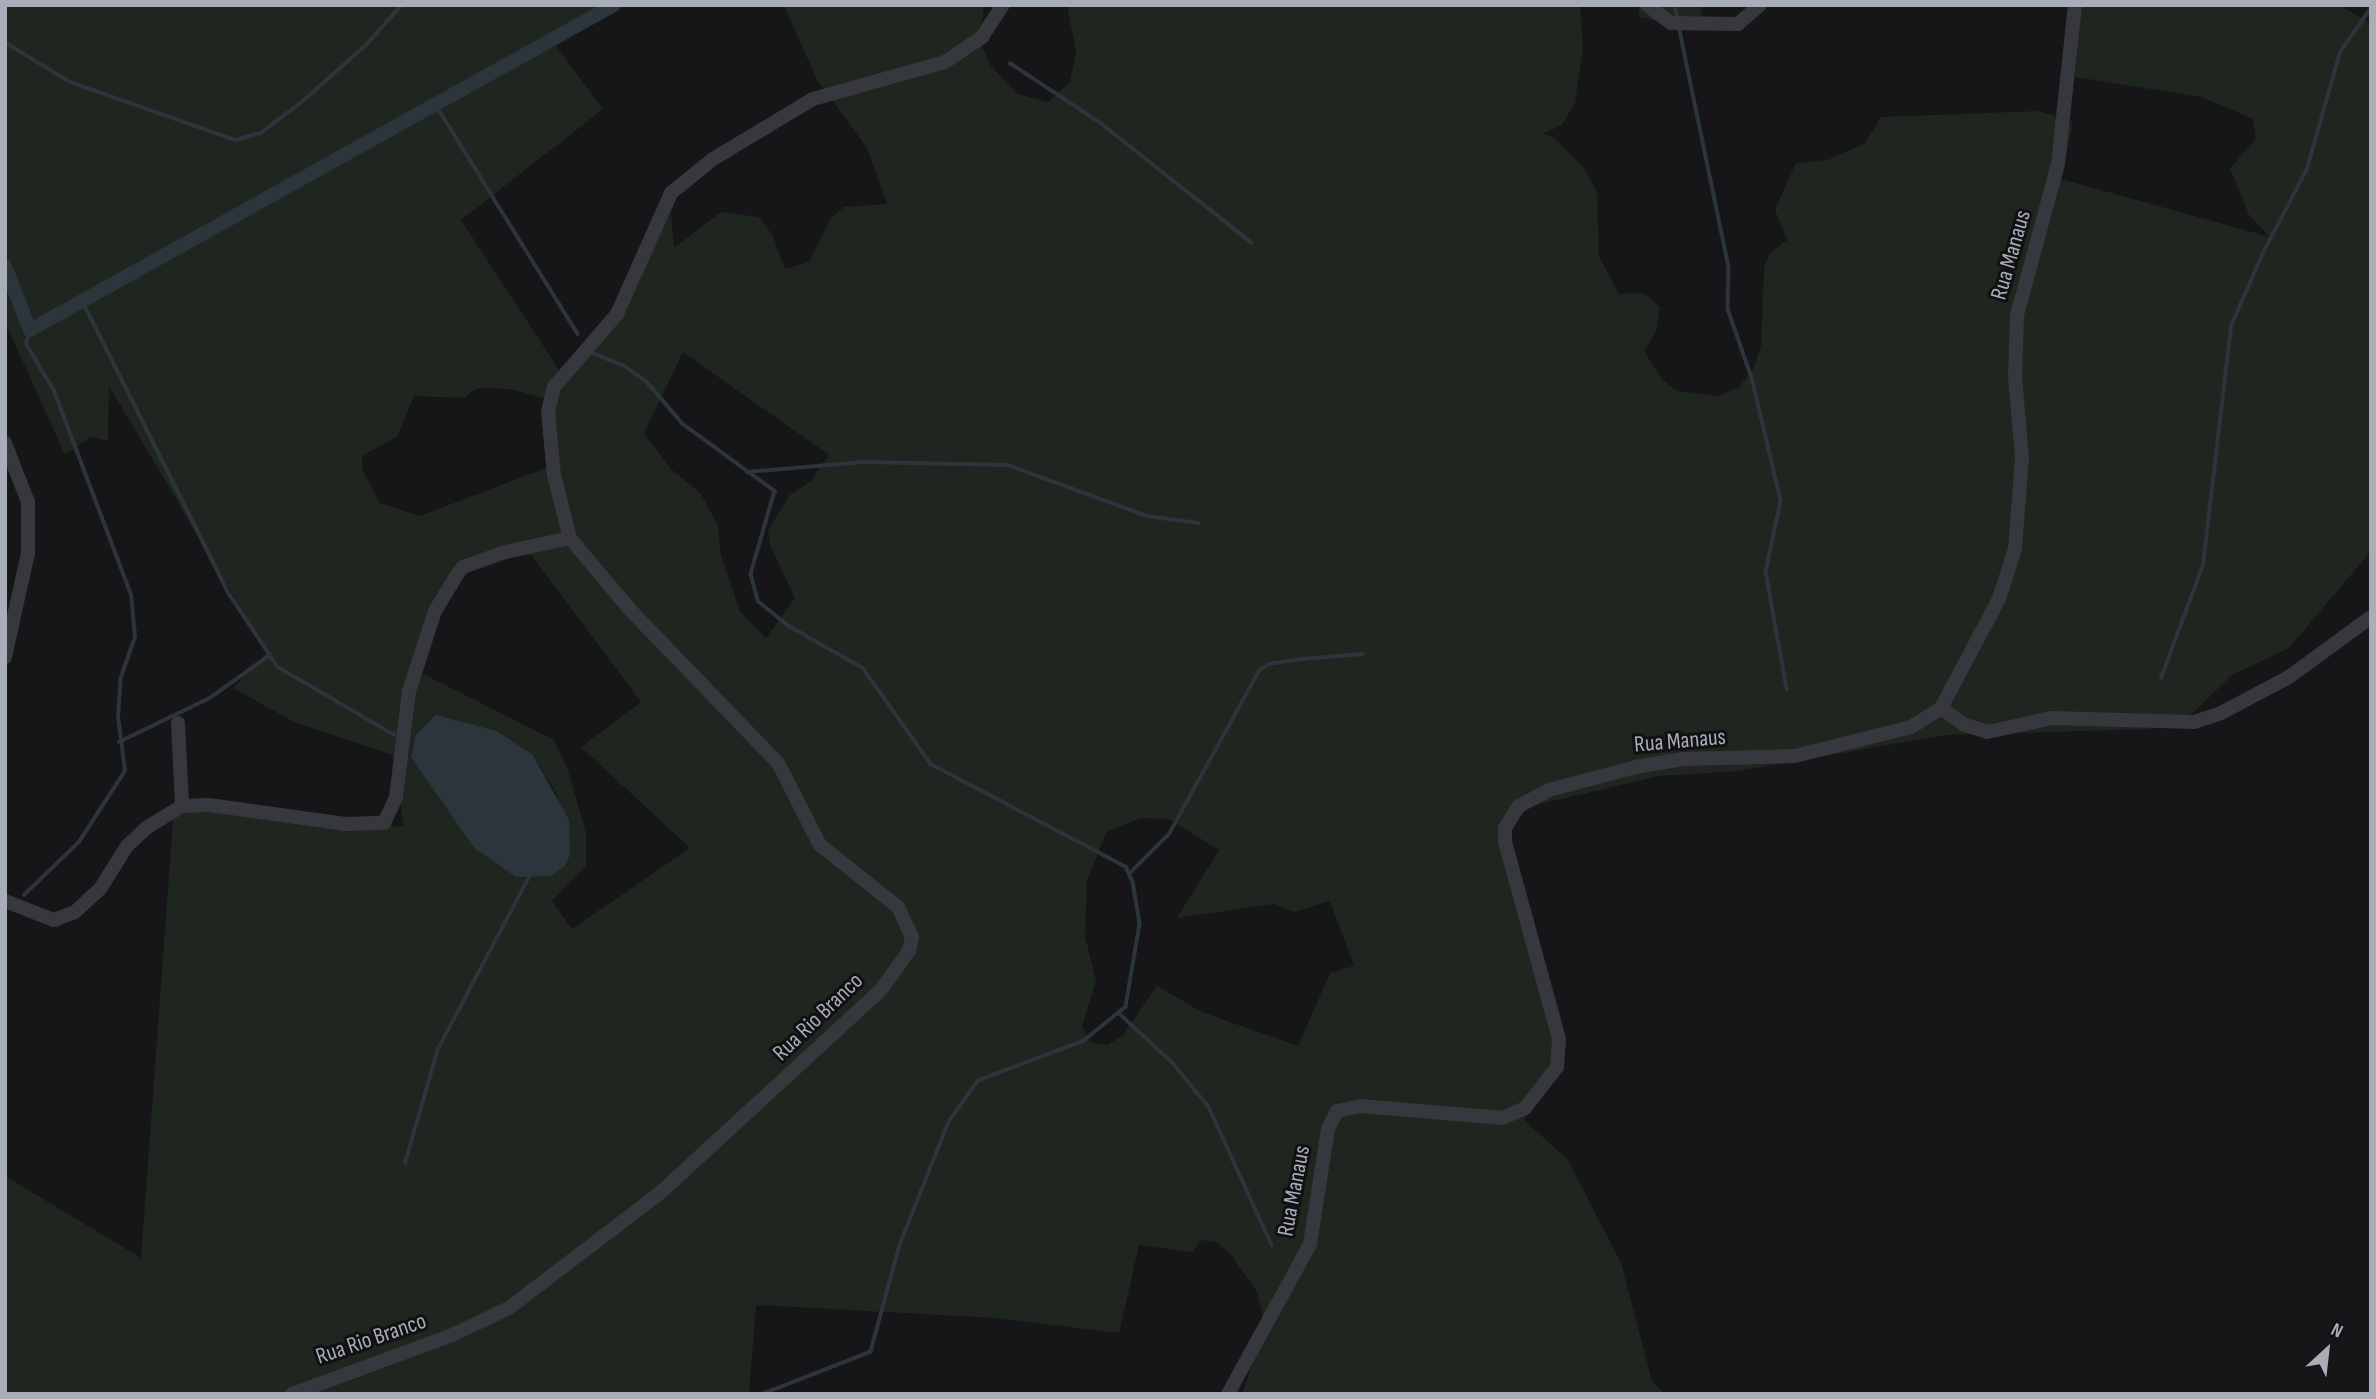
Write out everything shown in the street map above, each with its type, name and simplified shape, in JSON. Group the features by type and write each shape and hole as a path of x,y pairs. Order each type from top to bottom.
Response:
{"street":[{"path":"5,901 54,920 75,912 100,889 128,846 146,828 182,806 209,804 346,824 384,823 396,797 409,691 435,611 458,573 463,567 506,552 569,538 554,475 548,412 554,387 617,314 671,193 713,159 813,99 945,62 982,37 1003,5"},
{"path":"1647,5 1671,23 1721,24 1738,24 1760,5"},
{"name":"Rua Manaus","path":"1228,1394 1310,1244 1328,1129 1337,1111 1360,1106 1502,1118 1525,1108 1557,1067 1559,1039 1505,842 1506,828 1518,806 1549,790 1640,766 1684,759 1795,756 1911,727 1941,708 2000,599 2015,549 2022,458 2015,377 2017,315 2058,164 2074,5"},
{"path":"5,443 27,502 28,553 5,657"},
{"name":"Rua Rio Branco","path":"292,1394 450,1336 509,1308 660,1193 880,991 909,951 912,937 898,907 820,845 778,763 640,621 569,538"},
{"path":"1941,708 1963,724 1987,732 2052,718 2194,722 2221,713 2289,677 2371,617"},
{"path":"178,723 182,806"}],"shaded area":[{"path":"5,5 627,5 554,43 603,109 461,220 559,370 619,318 670,201 674,248 721,212 759,217 773,236 785,269 809,262 831,218 844,207 887,204 867,148 816,78 784,5 984,5 981,42 991,66 1018,94 1048,102 1070,82 1076,51 1067,5 1580,5 1583,47 1575,103 1562,125 1543,134 1555,138 1584,168 1597,192 1599,256 1619,294 1643,293 1660,307 1656,332 1644,351 1662,379 1677,391 1718,396 1739,387 1753,370 1761,346 1764,268 1770,253 1787,240 1775,210 1796,163 1828,160 1865,143 1881,117 2039,111 2073,122 2061,179 2270,237 2249,215 2230,168 2256,139 2253,119 2201,97 2075,77 2076,5 2338,5 2371,23 2371,551 2289,648 2232,675 2193,713 2149,729 1946,735 1738,771 1659,776 1523,808 1497,838 1563,1056 1524,1120 1568,1160 1621,1263 1652,1381 1665,1394 1242,1394 1262,1335 1262,1311 1257,1292 1229,1252 1216,1242 1201,1240 1193,1252 1139,1245 1119,1333 995,1318 756,1305 749,1394 5,1394 5,1176 141,1258 174,807 404,827 393,755 294,722 233,688 267,652 109,386 108,441 90,437 65,455 5,322","holes":["683,352 829,455 812,480 790,495 768,530 770,545 795,598 766,638 740,611 721,555 718,526 701,494 671,469 644,433","477,388 511,389 555,401 551,466 420,516 380,503 362,469 362,456 398,436 414,396 464,398","526,548 641,702 581,747 690,848 572,929 552,901 586,866 586,833 568,770 554,740 411,668 460,569","533,755 558,796 474,848 411,756","1141,818 1169,819 1219,850 1177,918 1274,904 1294,912 1330,901 1354,966 1330,973 1298,1046 1202,1012 1157,986 1123,1035 1108,1045 1090,1042 1082,1026 1096,981 1085,936 1087,880 1107,831"]},
{"path":"1639,5 1702,5 1699,29 1639,17"},
{"path":"436,715 497,731 533,755 569,820 570,855 565,866 551,876 516,877 474,848 411,757 416,735"}],"waterway":[{"path":"5,42 70,82 236,140 261,133 303,101 368,43 402,5"},
{"path":"5,266 30,330 614,5"},
{"path":"1675,5 1678,19"},
{"path":"2161,678 2203,565 2231,326 2263,253 2307,169 2340,52 2371,8"},
{"path":"1679,26 1729,267 1728,309 1752,378 1781,501 1766,572 1787,689"},
{"path":"1010,63 1102,124 1252,243"},
{"path":"436,105 578,334"},
{"path":"82,300 230,595 278,667 395,735"},
{"path":"24,895 79,842 125,771 118,716 121,677 135,637 131,595 54,391 26,344 30,330"},
{"path":"590,352 623,365 647,382 683,424 775,491 751,574 758,601 789,626 863,668 931,764 1126,867 1133,882 1140,924 1126,1007 1084,1041 978,1081 949,1122 900,1245 871,1352 764,1394"},
{"path":"747,472 864,462 1008,465 1147,516 1199,523"},
{"path":"1130,873 1169,834 1259,671 1269,664 1363,654"},
{"path":"119,742 210,698 270,655"},
{"path":"405,1163 438,1049 530,875"},
{"path":"1120,1014 1173,1063 1209,1107 1272,1245"}]}
